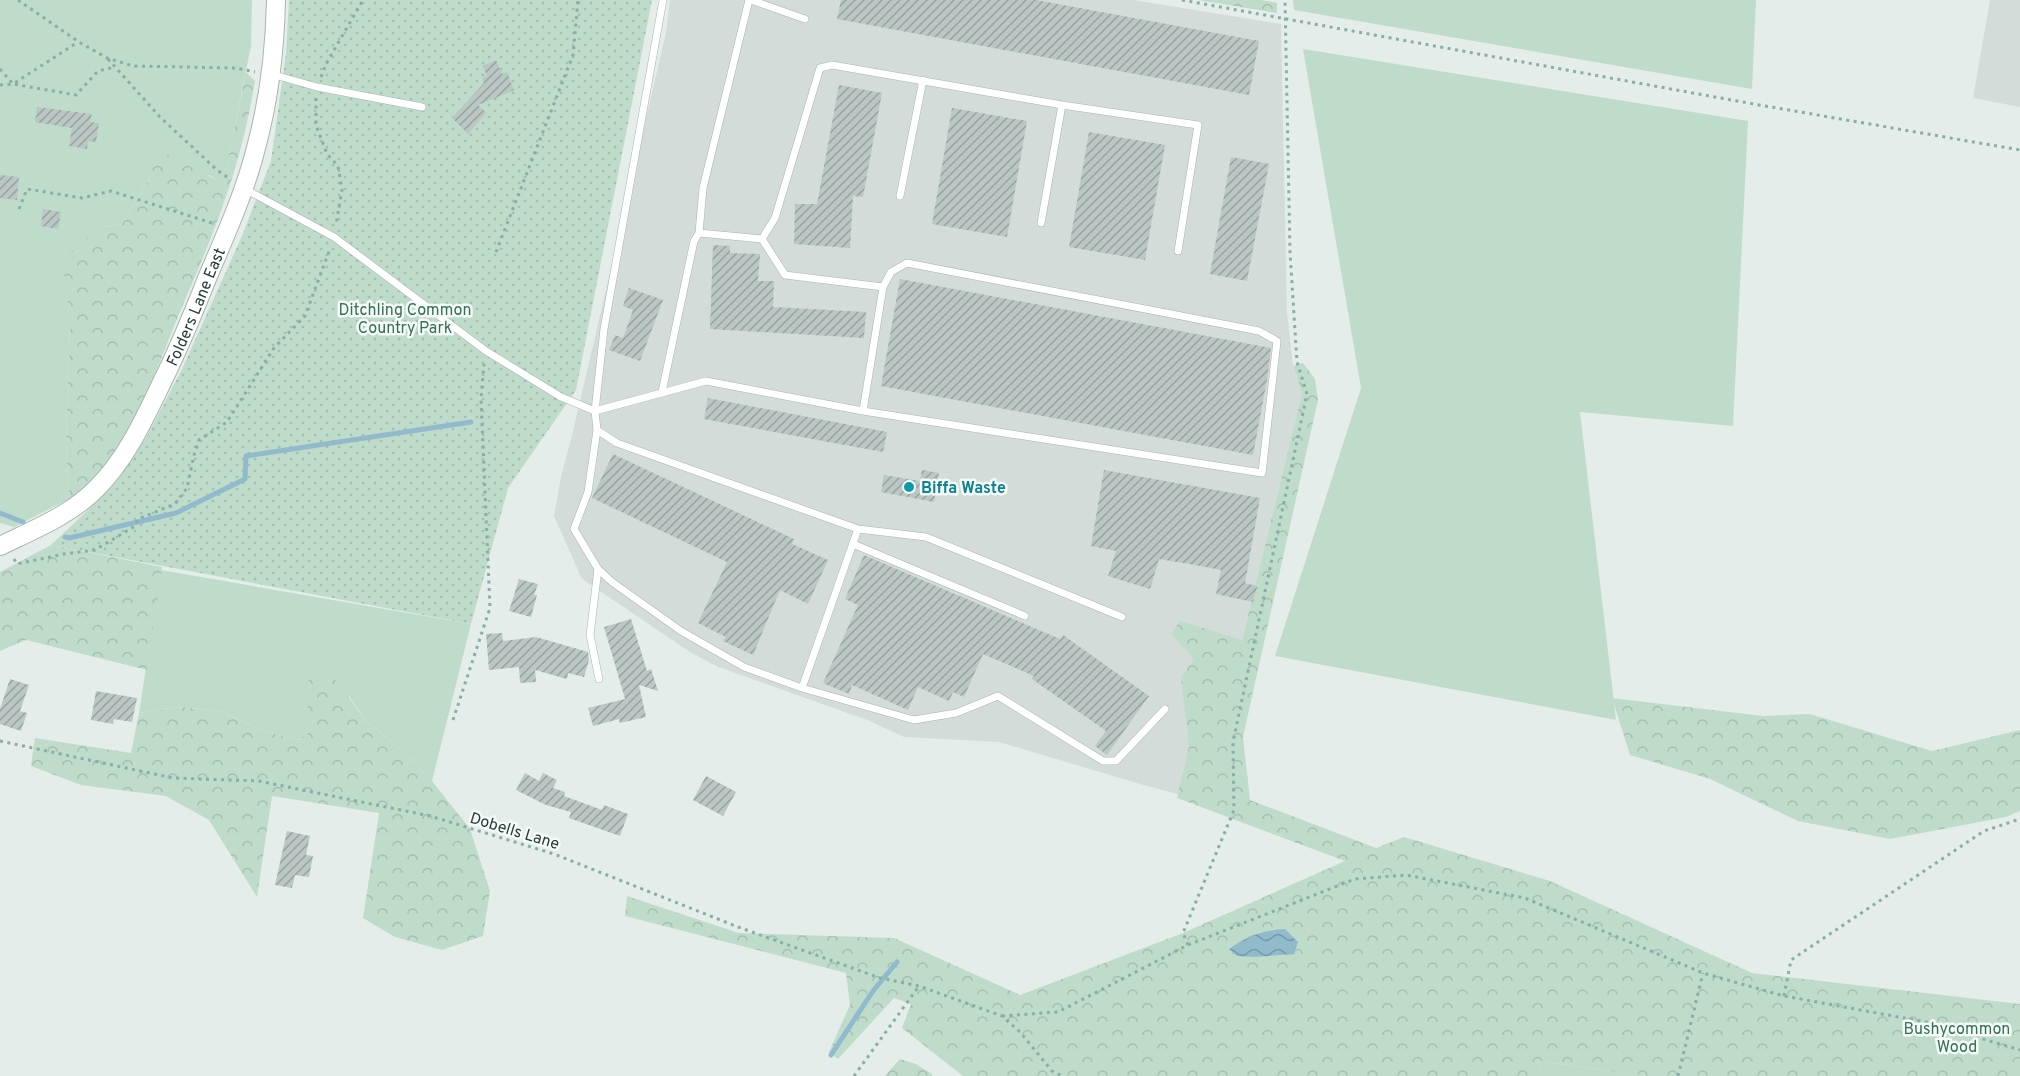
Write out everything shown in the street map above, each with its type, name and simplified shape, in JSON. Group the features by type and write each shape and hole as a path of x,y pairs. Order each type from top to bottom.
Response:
{"street":[{"name":"Folders Lane East","path":"3,544 78,505 97,489 115,468 141,426 178,350 244,188 260,132 271,74 276,0"}],"lane":[{"path":"663,0 604,329 595,411 597,430 588,492 574,529 598,569 612,582 681,631 744,667 802,688 914,720 956,713 998,696 1103,761 1116,761 1165,709"},
{"path":"663,392 694,241 699,233 703,188 750,0 805,19"},
{"path":"762,239 775,218 820,68 832,64 1062,105 1198,125 1178,251"},
{"path":"271,74 317,87 422,107"},
{"path":"900,196 923,80"},
{"path":"1041,223 1062,105"},
{"path":"244,188 334,237 486,351 561,397 595,411 706,381 863,411 1262,473 1277,340 1259,331 907,263 891,272 883,287 863,411"},
{"path":"699,233 762,239"},
{"path":"762,239 785,275 883,287"},
{"path":"597,430 617,443 858,529 926,537 1122,617"},
{"path":"802,688 858,529"},
{"path":"853,544 1025,616"},
{"path":"598,569 590,635 599,679"}],"path":[{"path":"18,0 79,42 107,58 134,66 236,68 271,74"},
{"path":"3,544 17,564 95,550 135,526 138,519 175,504 187,488 199,440 227,422 274,348 305,316 334,237 342,190 338,166 327,154 316,125 317,87 326,64 363,0"},
{"path":"496,252 573,55 578,0"},
{"path":"1182,0 2020,150"},
{"path":"13,84 79,42"},
{"path":"107,58 160,117 217,171 244,188"},
{"path":"0,85 13,84 76,95 98,71 116,67"},
{"path":"0,69 13,84"},
{"path":"19,209 27,189 82,198 111,191 228,228"},
{"path":"453,720 490,608 481,399 486,351"},
{"name":"Dobells Lane","path":"0,741 173,778 259,781 430,816 554,854 738,927 885,980 919,986 1002,1016"},
{"path":"1188,945 1183,933 1234,810"},
{"path":"1784,996 1791,960 1984,831 2020,819"},
{"path":"1002,1016 1058,1012 1188,945 1355,879 1406,875 1526,898 1703,973 1784,996 1926,1022 2020,1050"},
{"path":"1678,1076 1703,973"},
{"path":"854,1076 919,986"},
{"path":"1002,1016 1020,1032 1052,1071 1062,1076"}],"shaded area":[{"path":"670,0 1133,0 1281,24 1287,312 1293,366 1302,393 1242,640 1226,807 999,742 904,737 870,721 716,666 690,652 582,579 554,516 561,477 666,33"},
{"path":"1990,0 2020,0 2020,107 1973,98"}],"green space":[{"path":"0,0 252,0 251,46 223,184 209,175 152,174 122,224 103,227 67,296 70,322 66,443 69,499 14,527 0,523"},
{"name":"Ditchling Common Country Park","path":"289,0 652,0 576,390 508,488 471,624 51,545 111,488 147,436 182,369 242,236 271,161 286,53"},
{"path":"1198,0 1262,0 1277,3 1277,13"},
{"path":"1293,0 1756,0 1752,89 1294,10"},
{"path":"1303,49 1748,121 1733,426 1580,412 1616,720 1275,656 1361,388"},
{"path":"246,72 255,81 246,128 213,234 140,409 122,443 103,471 69,499 66,443 70,322 63,267 75,245 104,227 122,224 152,174 155,149 223,183"},
{"name":"Bushycommon Wood","path":"1303,363 1315,379 1318,400 1243,737 1250,800 1376,848 1404,837 1550,881 1752,973 2020,1004 2020,1076 1647,1076 1539,1061 1540,1076 963,1076 902,1028 911,1004 894,998 838,1059 829,1052 850,1005 846,973 625,916 627,896 739,933 894,938 1020,995 1183,933 1345,861 1177,798 1189,747 1181,677 1194,659 1171,634 1180,621 1242,640 1302,393 1293,366"},
{"path":"51,545 162,567 147,670 26,640 0,651 0,572"},
{"path":"161,570 471,624 432,781 405,753 366,721 349,696 309,710 308,735 298,740 267,732 222,712 183,707 139,713"},
{"path":"326,674 337,681 366,721 405,753 432,781 470,829 490,891 483,936 442,950 395,937 363,918 379,813 272,796 257,897 209,820 166,796 81,785 31,766 35,738 131,753 139,713 183,707 222,712 267,732 298,740 308,734 308,680"},
{"path":"1612,698 1763,716 1810,714 1932,751 2020,730 2020,811 2006,817 1890,839 1798,821 1710,779 1630,755"},
{"path":"900,1059 916,1064 932,1076 885,1076"},
{"path":"1539,1061 1647,1076 1540,1076"}],"water":[{"path":"1285,929 1298,942 1294,954 1237,956 1229,949 1255,935"}],"building":[{"path":"841,0 1036,0 1259,41 1249,95 837,19"},
{"path":"496,60 502,74 507,72 514,90 478,105 486,113 468,134 452,118 484,83 482,78 487,76 483,66"},
{"path":"839,85 882,93 863,197 853,196 850,248 794,244 795,204 817,204"},
{"path":"37,107 92,114 90,122 99,123 96,142 88,141 87,149 69,146 72,128 35,122"},
{"path":"952,108 1027,121 1007,237 932,224"},
{"path":"1089,132 1165,145 1145,260 1069,247"},
{"path":"1231,157 1269,164 1247,281 1210,274"},
{"path":"0,175 19,177 17,200 0,198"},
{"path":"43,209 61,212 58,229 41,226"},
{"path":"713,245 730,246 730,253 760,254 758,281 774,281 773,307 866,312 864,338 710,329"},
{"path":"900,279 1271,348 1253,455 881,386"},
{"path":"629,288 663,300 640,361 609,350 615,335 623,338 633,310 623,306"},
{"path":"708,398 887,432 883,452 704,419"},
{"path":"613,454 794,539 792,544 828,560 808,604 780,590 753,655 723,641 726,637 698,623 727,562 592,498"},
{"name":"Biffa Waste","path":"922,470 939,473 934,502 881,492 884,475 920,481"},
{"path":"1104,470 1260,498 1245,583 1257,586 1253,602 1216,594 1221,570 1195,565 1159,559 1150,589 1108,576 1116,551 1091,546"},
{"path":"864,555 1060,639 1063,635 1149,696 1107,755 1095,746 1106,731 1032,679 1034,676 983,654 964,697 953,692 949,701 918,687 908,710 852,685 849,694 823,683 858,605 845,599"},
{"path":"519,579 538,584 531,617 509,611"},
{"path":"631,619 647,671 651,669 658,691 639,685 646,717 620,723 619,719 593,726 588,708 625,699 604,627"},
{"path":"502,633 503,641 536,637 588,652 589,660 584,677 568,673 567,679 535,670 536,682 520,683 519,667 489,670 486,634"},
{"path":"10,679 29,685 20,711 27,713 21,731 0,724 0,709"},
{"path":"96,691 137,698 132,722 114,719 113,724 91,720"},
{"path":"525,773 539,781 543,773 557,780 553,788 565,792 564,796 602,810 604,805 628,814 620,836 569,818 571,812 546,805 516,790"},
{"path":"706,776 736,792 723,816 693,800"},
{"path":"287,831 310,836 306,855 313,856 309,877 295,875 292,888 275,885"}],"waterway":[{"path":"65,537 69,538 176,513 245,479 246,456 471,422"},
{"path":"0,513 23,522"},
{"path":"831,1055 873,991 897,962"}],"place":[{"name":"Biffa Waste","path":"909,487"}]}
